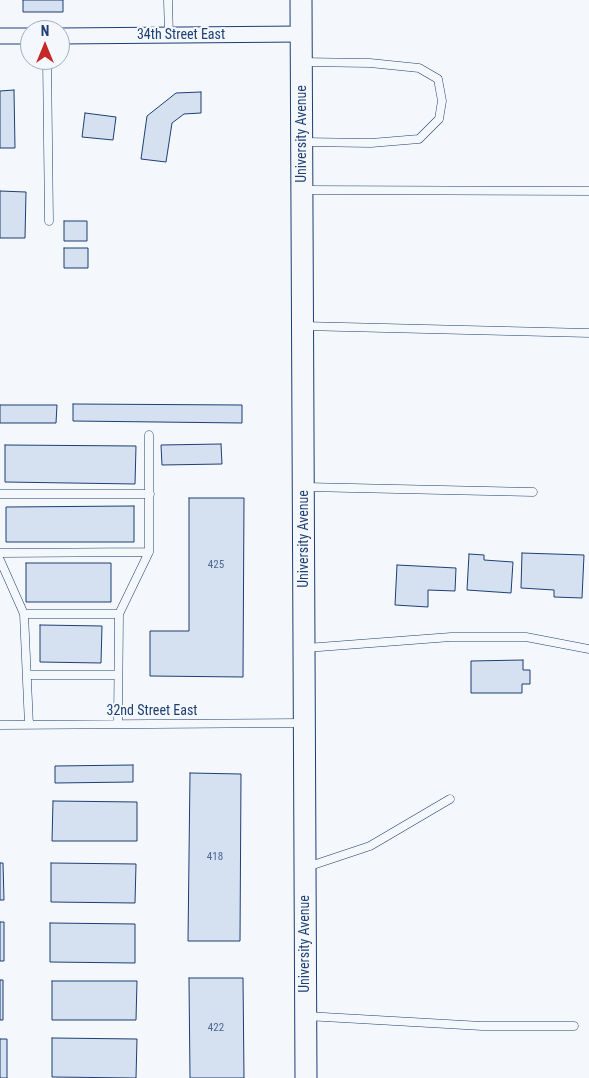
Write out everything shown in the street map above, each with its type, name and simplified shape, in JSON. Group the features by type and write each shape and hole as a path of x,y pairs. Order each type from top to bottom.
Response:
{"street":[{"name":"University Avenue","path":"301,0 306,1078"},
{"name":"34th Street East","path":"70,36 301,34"},
{"path":"0,36 20,36"}],"lane":[{"path":"168,0 169,35"},
{"path":"301,62 370,63 419,68 438,79 442,100 439,119 419,139 371,143 302,142"},
{"path":"47,70 49,220"},
{"path":"302,190 589,191"},
{"path":"303,326 589,333"},
{"path":"118,724 119,614 149,552 149,435"},
{"path":"304,488 533,492"},
{"path":"0,494 150,494"},
{"path":"0,553 149,552"},
{"path":"0,560 24,614 29,725"},
{"path":"24,614 119,614"},
{"path":"304,648 451,637 526,637 589,648"},
{"path":"27,675 118,675"},
{"name":"32nd Street East","path":"0,725 304,723"},
{"path":"305,867 370,846 450,799"},
{"path":"306,1016 482,1026 574,1026"}],"building":[{"path":"23,0 63,0 63,12 23,12"},
{"path":"14,90 15,148 0,148 0,91"},
{"path":"201,92 201,113 184,114 172,123 166,162 141,159 147,116 176,93"},
{"path":"85,113 116,117 113,140 82,137"},
{"path":"0,191 26,192 25,238 0,238"},
{"path":"64,221 87,221 87,241 64,241"},
{"path":"64,248 88,248 88,268 64,268"},
{"path":"73,404 242,405 242,423 73,421"},
{"path":"0,405 57,405 56,423 0,423"},
{"path":"221,444 222,464 162,465 161,445"},
{"path":"5,445 136,446 135,484 5,482"},
{"path":"189,498 244,498 243,677 150,676 150,631 189,631"},
{"path":"134,506 134,542 6,542 6,507"},
{"path":"522,553 584,555 582,598 554,597 554,590 521,588"},
{"path":"469,554 484,555 484,560 513,562 511,593 467,590"},
{"path":"26,563 111,563 111,602 26,602"},
{"path":"397,565 456,568 455,591 428,590 428,607 395,605"},
{"path":"40,625 102,626 101,663 40,662"},
{"path":"523,660 523,670 530,670 530,684 522,684 522,693 471,693 471,661"},
{"path":"133,765 133,782 55,783 55,766"},
{"path":"190,773 241,774 240,941 188,941"},
{"path":"53,801 137,802 137,841 52,841"},
{"path":"0,863 3,863 4,900 0,900"},
{"path":"51,863 136,864 135,903 51,902"},
{"path":"0,922 4,922 4,961 0,961"},
{"path":"50,923 135,924 135,963 50,962"},
{"path":"189,978 243,978 244,1078 190,1078"},
{"path":"0,980 3,980 3,1020 0,1020"},
{"path":"52,981 137,981 136,1020 52,1020"},
{"path":"52,1038 137,1039 136,1078 52,1077"},
{"path":"0,1039 7,1039 7,1078 0,1078"}]}
